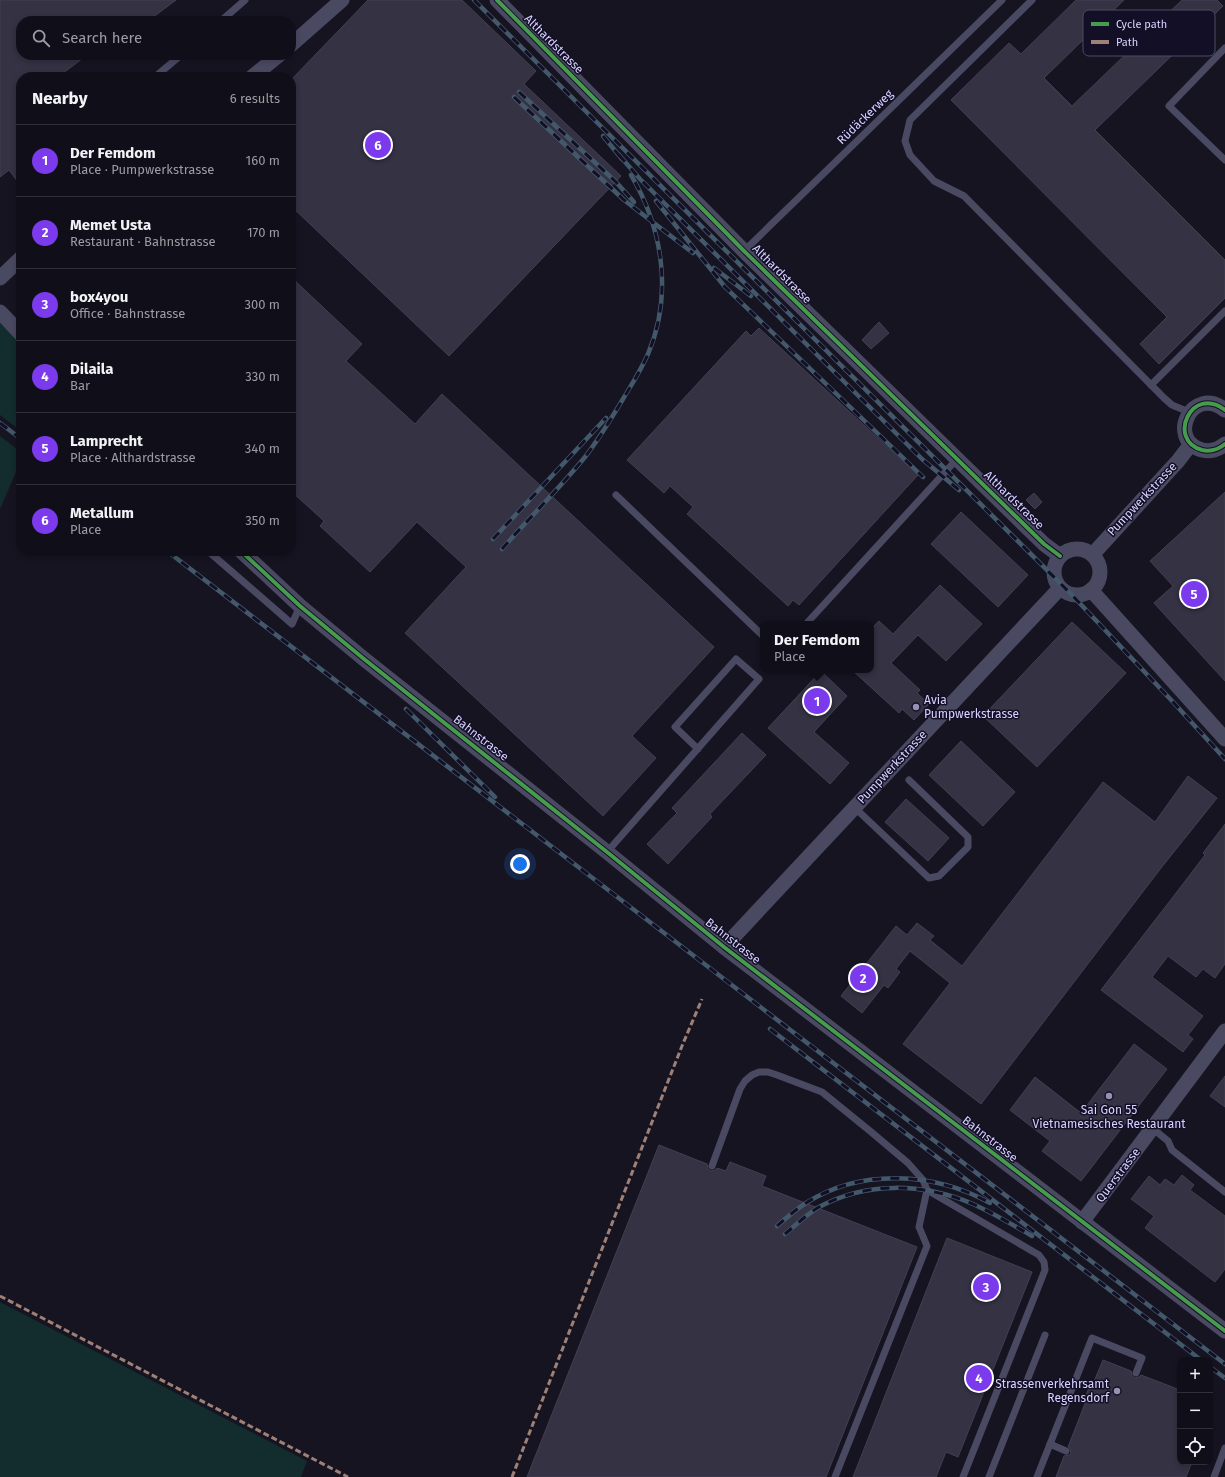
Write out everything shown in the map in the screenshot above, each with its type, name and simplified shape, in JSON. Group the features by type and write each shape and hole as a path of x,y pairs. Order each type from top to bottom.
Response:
{"street":[{"path":"296,41 342,0"},
{"name":"Althardstrasse","path":"497,0 744,250 1044,544 1060,556"},
{"path":"258,72 273,60"},
{"path":"0,278 16,263"},
{"path":"0,312 16,329"},
{"path":"1222,404 1208,403 1195,407 1189,412 1185,420 1184,428 1186,437 1191,444 1198,449 1206,451 1214,450 1225,444"},
{"name":"Pumpwerkstrasse","path":"1093,554 1178,461 1191,444"},
{"path":"1080,548 1093,554 1100,566 1101,573 1096,586 1091,590 1078,595 1071,594 1060,588 1057,584 1054,573 1054,566 1060,556 1066,551 1080,548"},
{"name":"Bahnstrasse","path":"246,556 300,606 364,659 724,947 1225,1331"},
{"name":"Pumpwerkstrasse","path":"724,947 1060,588"},
{"path":"1091,590 1225,739"},
{"name":"Querstrasse","path":"1082,1222 1225,1031"}],"lane":[{"path":"227,16 245,0"},
{"name":"Rüdäckerweg","path":"744,250 1002,0"},
{"path":"1032,0 910,120 906,141 910,155 934,181 964,196 1151,385 1172,405 1189,412"},
{"path":"1225,48 1169,106 1225,160"},
{"path":"161,72 175,60"},
{"path":"1151,385 1225,311"},
{"path":"809,621 957,459"},
{"path":"616,495 760,633"},
{"path":"214,556 292,624 300,606"},
{"path":"607,852 698,749 759,679 736,659 675,727 698,749"},
{"path":"854,807 929,878 939,876 968,847 968,837 909,780"},
{"path":"712,1166 740,1089 745,1081 752,1075 759,1072 768,1072 822,1092 908,1164 923,1180 927,1190 919,1226 927,1246 835,1477"},
{"path":"1152,1128 1168,1141 1172,1150 1225,1192"},
{"path":"927,1190 1039,1255 1044,1262 1045,1270 963,1477"},
{"path":"989,1477 1045,1335"},
{"path":"1037,1477 1092,1338 1142,1358 1136,1373"},
{"path":"1050,1444 1066,1451"},
{"path":"1214,1477 1225,1448"}],"green space":[{"path":"0,323 16,339 16,427 0,415"},
{"path":"0,436 16,448 16,472 0,509"},
{"path":"0,1302 307,1461 301,1477 0,1477"}],"building":[{"path":"0,0 176,0 155,16 16,16 16,60 80,60 65,72 16,72 16,179 9,170 0,177"},
{"path":"368,0 462,0 536,71 524,84 621,176 449,356 296,211 296,75"},
{"path":"1076,0 1124,0 1114,10 1083,10 1083,40 1044,78 1072,106 1124,56 1171,56 1095,130 1225,260 1225,298 1159,364 1140,344 1167,317 951,100 1009,43 1021,54"},
{"path":"1182,0 1217,0 1223,6 1215,14 1215,10 1172,10"},
{"path":"296,282 362,344 346,361 415,424 442,394 714,647 632,736 656,758 603,816 405,633 466,567 417,522 370,572 320,526 324,521 296,496"},
{"path":"879,322 889,333 871,349 862,340"},
{"path":"759,328 918,475 799,605 793,600 788,606 687,514 693,507 670,486 664,493 627,460 746,331 751,336"},
{"path":"1225,492 1225,681 1154,603 1173,586 1150,561"},
{"path":"1034,493 1042,502 1035,509 1026,500"},
{"path":"961,512 1028,575 998,607 931,544"},
{"path":"940,585 982,624 946,661 918,635 891,663 920,690 917,693 929,704 914,720 902,709 899,713 855,673 874,673 874,626 879,621 893,634"},
{"path":"1072,622 1126,673 1037,767 983,716"},
{"path":"819,673 823,673 847,696 814,732 849,763 830,784 768,728"},
{"path":"742,733 766,755 710,814 712,817 668,864 647,844 677,813 672,808"},
{"path":"961,741 1015,792 983,826 929,775"},
{"path":"1188,776 1217,798 1161,868 981,1104 903,1044 950,983 910,951 896,969 900,972 888,988 884,985 862,1013 841,996 896,926 907,935 917,923 934,936 930,940 962,966 1103,782 1155,822"},
{"path":"906,799 949,838 928,861 885,822"},
{"path":"1225,824 1225,964 1215,978 1203,969 1196,977 1168,956 1152,977 1203,1016 1188,1035 1193,1039 1183,1052 1101,990 1205,855 1203,853"},
{"path":"1134,1044 1167,1069 1081,1181 1042,1151 1050,1141 1010,1110 1035,1077 1081,1113"},
{"path":"1225,1076 1225,1107 1210,1096"},
{"path":"659,1145 707,1164 708,1169 711,1171 717,1168 726,1171 730,1162 766,1176 762,1186 917,1247 826,1477 527,1477"},
{"path":"1182,1175 1194,1185 1190,1190 1225,1216 1225,1269 1215,1282 1145,1228 1154,1216 1131,1199 1149,1176 1160,1185 1165,1179 1174,1185"},
{"path":"947,1238 1032,1272 958,1457 946,1452 936,1477 853,1477"},
{"path":"1103,1360 1131,1371 1132,1376 1135,1378 1141,1375 1177,1389 1177,1465 1191,1465 1186,1477 1056,1477 1064,1456 1071,1453 1070,1448 1068,1447 1086,1401 1084,1400 1091,1383 1093,1384"}],"railway":[{"path":"474,0 1071,594 1225,759"},
{"path":"519,92 616,182 634,202"},
{"path":"514,97 624,200 693,253"},
{"path":"603,136 622,159"},
{"path":"619,155 640,179 922,459 959,490"},
{"path":"502,549 565,481 595,443 639,371 648,354 656,332 662,286 661,263 651,217 631,175"},
{"path":"656,201 725,287 923,477"},
{"path":"714,268 751,296"},
{"path":"493,539 606,418"},
{"path":"0,423 16,435"},
{"path":"174,556 1225,1364"},
{"path":"406,709 495,797"},
{"path":"770,1029 1197,1357"},
{"path":"777,1226 806,1203 827,1192 850,1184 874,1179 898,1178 922,1180 945,1185 990,1203"},
{"path":"785,1234 819,1207 837,1199 876,1189 895,1188 935,1192 954,1197 973,1204 1032,1236"},
{"path":"1213,1369 1225,1378"}],"marked path":[{"path":"512,1477 682,1046 702,999"},
{"path":"0,1296 348,1477"}],"cycle path":[{"path":"497,0 744,251 1044,544 1060,556"},
{"path":"1225,410 1213,404 1202,404 1194,409 1188,416 1185,426 1186,436 1191,444 1202,450 1215,450 1225,444"},
{"path":"246,556 300,606 364,659 724,947 1225,1331"}],"place":[{"name":"Metallum","path":"378,145"},
{"name":"Lamprecht","path":"1194,594"},
{"name":"Der Femdom","path":"817,701"},
{"name":"Avia Pumpwerkstrasse","path":"916,707"},
{"name":"Memet Usta","path":"863,978"},
{"name":"Sai Gon 55 Vietnamesisches Restaurant","path":"1109,1096"},
{"name":"box4you","path":"986,1287"},
{"name":"Dilaila","path":"979,1378"},
{"name":"Strassenverkehrsamt Regensdorf","path":"1117,1391"}]}
